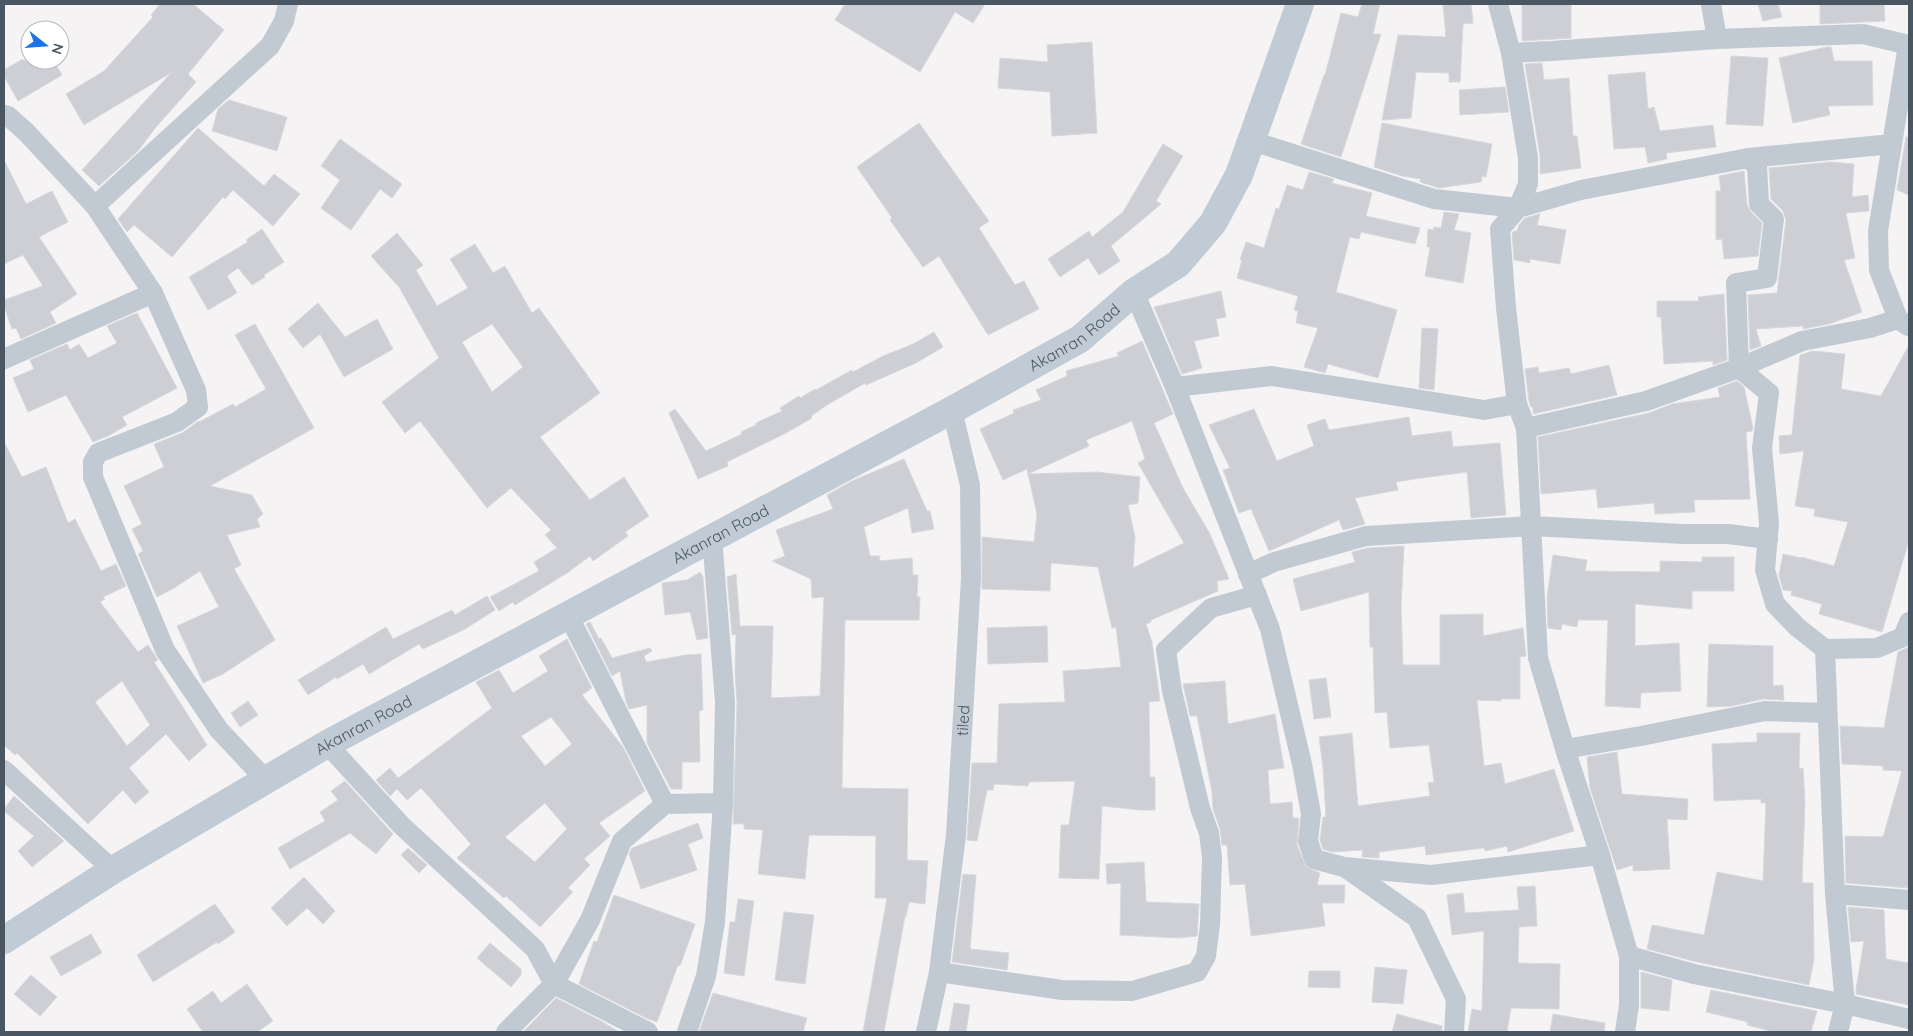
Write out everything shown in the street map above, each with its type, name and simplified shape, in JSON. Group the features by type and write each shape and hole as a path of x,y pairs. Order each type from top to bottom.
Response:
{"main road":[{"name":"Akanran Road","path":"4,940 112,870 327,744 952,410 1080,339 1134,292 1178,264 1213,224 1239,175 1300,4"}],"street":[{"path":"95,206 270,46 284,21 288,4"},
{"path":"1498,4 1511,53 1528,158 1528,184 1518,208 1500,229 1506,308 1517,404 1526,428 1538,658 1565,749 1600,855 1629,956 1629,1005 1625,1032"},
{"path":"1711,4 1717,39"},
{"path":"1511,53 1717,39 1864,34 1909,45 1878,231 1879,270 1904,323 1802,341 1740,368 1646,401 1526,428"},
{"path":"4,115 8,116 26,132 95,206 153,293 196,390 198,407 177,422 98,453 93,462 93,478 165,650 220,730 266,780"},
{"path":"1252,141 1434,199 1518,208 1581,190 1748,158 1892,144"},
{"path":"1748,158 1757,166 1759,204 1774,219 1767,278 1736,283 1740,368 1769,393 1762,448 1769,523 1765,570 1776,604 1797,627 1826,649 1877,648 1903,637 1909,622"},
{"path":"1134,292 1175,387 1270,629 1302,764 1311,814 1308,841 1314,859 1344,867 1431,875 1600,855"},
{"path":"4,359 153,293"},
{"path":"1175,387 1272,376 1484,410 1517,404"},
{"name":"tiled","path":"926,1032 939,972 956,835 971,578 970,485 952,410"},
{"path":"1248,574 1274,562 1366,536 1532,526 1683,534 1728,534 1768,539"},
{"path":"687,1032 706,976 715,922 723,803 725,702 712,537"},
{"path":"939,972 1062,990 1132,991 1197,972 1206,956 1210,925 1212,857 1209,832 1200,808 1172,691 1166,650 1211,608 1257,595"},
{"path":"568,615 665,804"},
{"path":"1826,649 1835,894 1845,1004 1838,1032"},
{"path":"1565,749 1765,711 1827,713"},
{"path":"327,744 401,826 535,949 554,984 648,1032"},
{"path":"4,770 112,870"},
{"path":"506,1032 554,984 590,920 622,840 665,804 723,803"},
{"path":"1344,867 1418,918 1456,1000 1454,1032"},
{"path":"1835,894 1909,900"},
{"path":"1629,956 1694,974 1845,1004 1909,1019"}],"building":[{"path":"160,4 193,4 224,30 188,74 196,82 156,127 138,151 99,186 82,170 172,72 84,125 66,94 104,71 153,17 151,15"},
{"path":"845,4 985,4 973,23 955,12 920,72 835,20"},
{"path":"1362,4 1380,4 1373,34 1381,34 1341,157 1301,144 1325,75 1341,13 1358,17"},
{"path":"1443,4 1471,4 1473,23 1463,24 1460,82 1449,82 1449,73 1416,72 1411,118 1382,120 1398,35 1446,37"},
{"path":"1522,4 1571,4 1571,38 1522,41"},
{"path":"1758,4 1778,4 1782,17 1763,21"},
{"path":"1820,4 1884,4 1885,21 1820,24"},
{"path":"1092,42 1097,133 1052,136 1050,92 998,88 1000,58 1048,62 1047,45"},
{"path":"1831,47 1834,61 1872,61 1873,105 1828,106 1830,115 1793,123 1779,58"},
{"path":"1731,56 1768,58 1763,126 1726,124"},
{"path":"20,61 20,70 59,70 62,75 18,101 4,76 4,70"},
{"path":"1542,63 1544,80 1569,78 1573,136 1577,136 1581,168 1540,174 1540,156 1525,64"},
{"path":"1645,72 1648,109 1654,107 1660,131 1713,125 1716,147 1666,153 1667,159 1648,163 1645,147 1614,149 1608,75"},
{"path":"1505,87 1509,112 1460,115 1459,90"},
{"path":"229,100 287,117 277,151 212,131 218,109"},
{"path":"919,123 989,221 979,228 1015,285 1024,281 1039,309 988,335 939,256 923,267 890,220 892,218 857,167"},
{"path":"1382,123 1492,144 1486,177 1482,176 1481,182 1439,188 1420,182 1421,179 1402,176 1374,167"},
{"path":"198,128 264,186 274,174 300,194 273,226 233,190 225,199 223,197 172,257 134,225 127,232 118,219"},
{"path":"1906,137 1909,137 1909,195 1897,190"},
{"path":"340,139 402,184 392,198 380,189 351,230 321,208 340,180 321,166"},
{"path":"1163,144 1183,156 1156,201 1161,204 1111,246 1120,261 1099,275 1088,258 1060,277 1048,259 1089,231 1092,237 1123,212"},
{"path":"4,160 26,204 52,191 68,222 39,237 77,294 50,312 56,323 21,339 16,328 12,329 4,306 4,300 43,286 23,255 4,264"},
{"path":"1831,162 1854,164 1852,197 1868,195 1869,211 1846,213 1855,258 1844,260 1862,312 1829,324 1803,329 1803,326 1756,329 1761,346 1750,350 1748,295 1777,293 1786,220 1783,211 1771,199 1769,168"},
{"path":"1744,171 1747,205 1762,223 1758,256 1724,259 1722,239 1716,240 1716,191 1721,191 1719,176"},
{"path":"1309,172 1334,179 1332,183 1372,193 1366,216 1420,228 1415,244 1361,232 1359,239 1350,237 1336,292 1397,310 1378,378 1328,364 1325,373 1304,367 1318,328 1296,323 1298,311 1294,310 1298,296 1237,278 1246,242 1264,248 1276,208 1279,209 1287,185 1303,190"},
{"path":"1444,212 1459,214 1454,230 1471,233 1463,283 1425,276 1430,247 1427,247 1428,229 1433,230 1434,227 1441,228"},
{"path":"1540,214 1537,225 1566,230 1560,264 1530,259 1530,263 1514,260 1512,233 1517,231 1525,218"},
{"path":"262,229 284,262 252,285 238,268 227,276 237,293 208,310 189,277 248,242 246,240"},
{"path":"397,233 423,265 416,270 437,306 468,288 450,259 475,244 493,273 505,266 532,313 539,308 600,393 540,437 590,500 624,477 649,516 625,532 628,536 593,561 590,556 567,573 515,605 513,602 499,611 490,597 539,571 534,562 557,548 545,535 551,530 511,488 487,508 420,421 405,433 382,402 439,358 399,287 371,256","holes":["492,324 523,367 492,392 462,342"]},
{"path":"1221,291 1226,317 1216,319 1219,336 1194,341 1202,368 1182,374 1154,307"},
{"path":"1724,294 1727,360 1713,365 1713,361 1664,364 1661,317 1657,317 1657,301 1699,301 1698,297"},
{"path":"318,303 345,337 377,319 393,349 344,377 320,334 303,348 288,329"},
{"path":"137,313 177,388 122,417 127,425 93,442 66,395 28,412 13,378 34,369 30,360 67,344 70,350 79,344 88,358 117,343 107,326"},
{"path":"255,324 314,428 210,486 252,495 263,514 257,519 260,527 227,535 241,565 234,569 275,640 223,674 203,683 177,626 219,607 200,571 157,597 138,554 143,551 132,529 142,524 124,486 164,467 154,444 182,433 199,421 233,404 235,407 266,389 235,335"},
{"path":"1422,328 1438,329 1434,390 1419,388"},
{"path":"934,332 943,347 916,363 866,385 865,383 827,405 811,416 812,418 786,433 727,462 728,466 698,479 669,413 675,409 706,451 742,434 741,432 756,425 756,423 782,411 780,408 799,396 800,398 852,370 853,372"},
{"path":"1142,341 1173,414 1154,423 1183,488 1210,534 1229,579 1217,581 1218,591 1151,620 1151,622 1146,624 1152,642 1160,701 1149,702 1150,777 1155,777 1155,810 1102,806 1099,879 1059,878 1061,825 1069,825 1075,781 1029,782 1028,786 994,784 993,790 987,790 977,841 967,840 972,763 997,763 999,704 1065,702 1063,671 1121,667 1116,627 1112,628 1098,567 1051,563 1050,591 982,589 982,537 1034,542 1037,514 1028,474 1027,469 1003,480 980,429 1014,413 1013,410 1041,400 1036,390 1067,376 1066,371 1119,356 1117,353","holes":["1132,421 1145,459 1138,463 1184,543 1133,568 1135,537 1128,505 1138,503 1140,477 1097,472 1028,474 1089,446 1086,440"]},
{"path":"1909,345 1909,540 1882,632 1819,614 1822,604 1791,595 1792,591 1783,590 1779,575 1783,554 1834,566 1848,522 1814,516 1815,509 1795,506 1804,451 1780,454 1779,436 1792,435 1800,355 1813,351 1845,354 1841,389 1881,396"},
{"path":"1609,365 1617,395 1533,414 1533,407 1531,407 1529,401 1525,369 1538,367 1539,373 1569,368 1571,374"},
{"path":"1737,381 1744,387 1753,428 1752,431 1746,432 1750,499 1694,500 1695,512 1655,514 1654,503 1598,508 1596,489 1541,494 1538,437 1649,413 1672,404 1720,397 1718,388"},
{"path":"1254,409 1277,461 1314,446 1307,425 1325,419 1329,430 1409,417 1412,436 1451,431 1453,447 1500,443 1506,515 1471,518 1467,472 1414,479 1396,482 1398,490 1355,498 1365,524 1343,530 1339,520 1269,551 1251,509 1239,513 1223,470 1230,468 1209,425"},
{"path":"4,442 22,477 46,467 68,523 75,519 101,571 116,564 126,586 103,597 105,599 100,602 138,652 148,645 158,660 154,662 207,745 189,761 166,734 129,768 149,792 135,804 123,790 88,824 17,753 15,755 4,745","holes":["122,681 150,725 127,746 95,702"]},
{"path":"904,459 927,511 930,511 934,529 912,533 908,508 864,527 870,556 880,556 879,561 912,558 913,575 918,575 917,597 920,597 919,620 845,620 842,788 908,789 907,860 928,861 925,904 909,902 884,1032 863,1032 887,898 875,898 876,836 809,835 805,879 758,874 763,830 744,829 744,824 733,824 737,702 735,673 736,634 732,635 727,577 736,574 740,626 773,626 771,698 820,696 824,597 812,598 811,579 772,561 785,556 776,530 833,509 827,495 852,481"},
{"path":"1404,546 1401,606 1403,665 1440,665 1440,615 1483,614 1483,636 1523,628 1526,656 1520,657 1520,699 1501,699 1501,701 1477,700 1484,766 1501,763 1505,784 1554,769 1574,831 1508,852 1507,846 1485,851 1484,848 1426,855 1425,846 1379,852 1379,858 1362,857 1363,850 1332,852 1323,849 1320,840 1323,817 1326,817 1319,737 1352,733 1358,806 1430,796 1428,783 1434,782 1429,745 1390,748 1387,712 1375,713 1373,647 1370,647 1369,592 1301,611 1293,579 1355,562 1352,552 1368,548"},
{"path":"1553,555 1587,560 1585,571 1660,572 1660,561 1702,562 1702,557 1734,557 1734,591 1692,591 1692,609 1635,604 1635,646 1679,643 1681,691 1641,693 1640,708 1605,706 1608,620 1578,620 1577,627 1562,624 1561,630 1548,628 1547,598"},
{"path":"700,572 703,577 708,638 697,640 690,612 665,615 662,583 687,580"},
{"path":"487,596 495,610 465,629 423,649 419,644 369,674 363,664 337,679 336,677 308,695 298,680 386,627 393,639 452,610 455,615"},
{"path":"590,622 612,658 650,648 652,651 644,656 646,662 701,654 703,710 699,711 700,762 682,762 682,789 671,789 647,743 647,705 629,709 620,671 612,676 586,624"},
{"path":"1047,626 1048,662 988,664 987,628"},
{"path":"567,639 592,688 582,695 623,747 645,791 599,823 610,836 584,859 590,865 568,888 573,892 540,927 506,896 504,898 457,858 471,844 421,788 407,800 397,789 390,796 376,780 390,768 398,778 492,708 476,682 499,670 513,693 548,671 539,656","holes":["551,717 572,744 545,766 521,736","545,803 567,829 535,862 505,837"]},
{"path":"1709,644 1773,646 1773,686 1783,685 1784,700 1763,699 1732,706 1707,707"},
{"path":"1909,647 1909,888 1846,883 1845,836 1883,837 1902,771 1883,770 1883,766 1842,764 1840,726 1884,728 1898,652"},
{"path":"1326,678 1331,717 1314,719 1309,680"},
{"path":"1225,681 1228,724 1275,714 1284,768 1268,770 1270,804 1292,802 1293,818 1299,818 1297,845 1306,867 1320,873 1317,885 1345,885 1344,903 1322,903 1325,926 1251,936 1245,884 1230,885 1227,845 1222,845 1220,829 1213,809 1212,792 1197,716 1190,716 1183,684"},
{"path":"248,701 258,715 240,727 231,713"},
{"path":"1757,733 1800,733 1799,769 1803,768 1805,802 1802,883 1813,883 1814,959 1809,985 1697,962 1647,949 1652,925 1704,935 1717,872 1763,881 1766,803 1761,803 1761,799 1714,801 1712,744 1757,742"},
{"path":"1617,752 1622,794 1688,799 1687,820 1667,819 1670,869 1633,871 1633,865 1617,870 1590,788 1587,757"},
{"path":"345,781 393,834 376,854 350,833 290,869 278,848 325,821 320,812 338,800 331,791"},
{"path":"14,796 64,841 32,867 18,851 34,836 4,811"},
{"path":"698,823 703,838 688,844 697,870 641,889 629,854 632,848"},
{"path":"408,848 427,865 419,873 401,855"},
{"path":"1144,862 1146,902 1199,904 1197,936 1179,938 1120,935 1121,883 1107,884 1106,864"},
{"path":"963,874 976,875 970,949 1009,953 1007,970 952,962"},
{"path":"304,877 335,911 323,924 307,908 287,926 271,908"},
{"path":"1535,886 1537,926 1519,927 1518,963 1560,964 1559,1009 1511,1008 1507,1032 1468,1032 1472,1009 1482,1011 1484,931 1452,935 1447,895 1463,893 1465,913 1519,910 1517,887"},
{"path":"614,895 695,924 657,1022 579,984 594,941 597,942"},
{"path":"738,899 754,901 744,976 724,973 730,922 735,922"},
{"path":"215,904 235,932 153,982 137,955"},
{"path":"1848,907 1884,910 1886,959 1909,963 1909,1005 1856,994 1864,941 1851,942"},
{"path":"784,912 814,915 805,984 775,980"},
{"path":"91,934 102,953 61,976 50,957"},
{"path":"490,943 521,969 521,975 511,987 477,958"},
{"path":"1375,967 1407,970 1403,1004 1372,1002"},
{"path":"1309,971 1340,971 1340,988 1308,987"},
{"path":"1641,972 1672,980 1669,1011 1641,1008"},
{"path":"31,975 57,997 40,1016 14,994"},
{"path":"247,984 273,1021 257,1032 203,1032 187,1009 213,991 221,1003"},
{"path":"1711,990 1817,1011 1811,1032 1774,1032 1747,1025 1748,1022 1706,1012"},
{"path":"713,993 807,1018 803,1032 699,1032"},
{"path":"556,998 601,1021 619,1032 523,1032"},
{"path":"954,1003 970,1005 966,1032 949,1032"},
{"path":"1397,1014 1442,1026 1442,1032 1392,1032"},
{"path":"1553,1014 1605,1023 1604,1032 1550,1032"}]}
